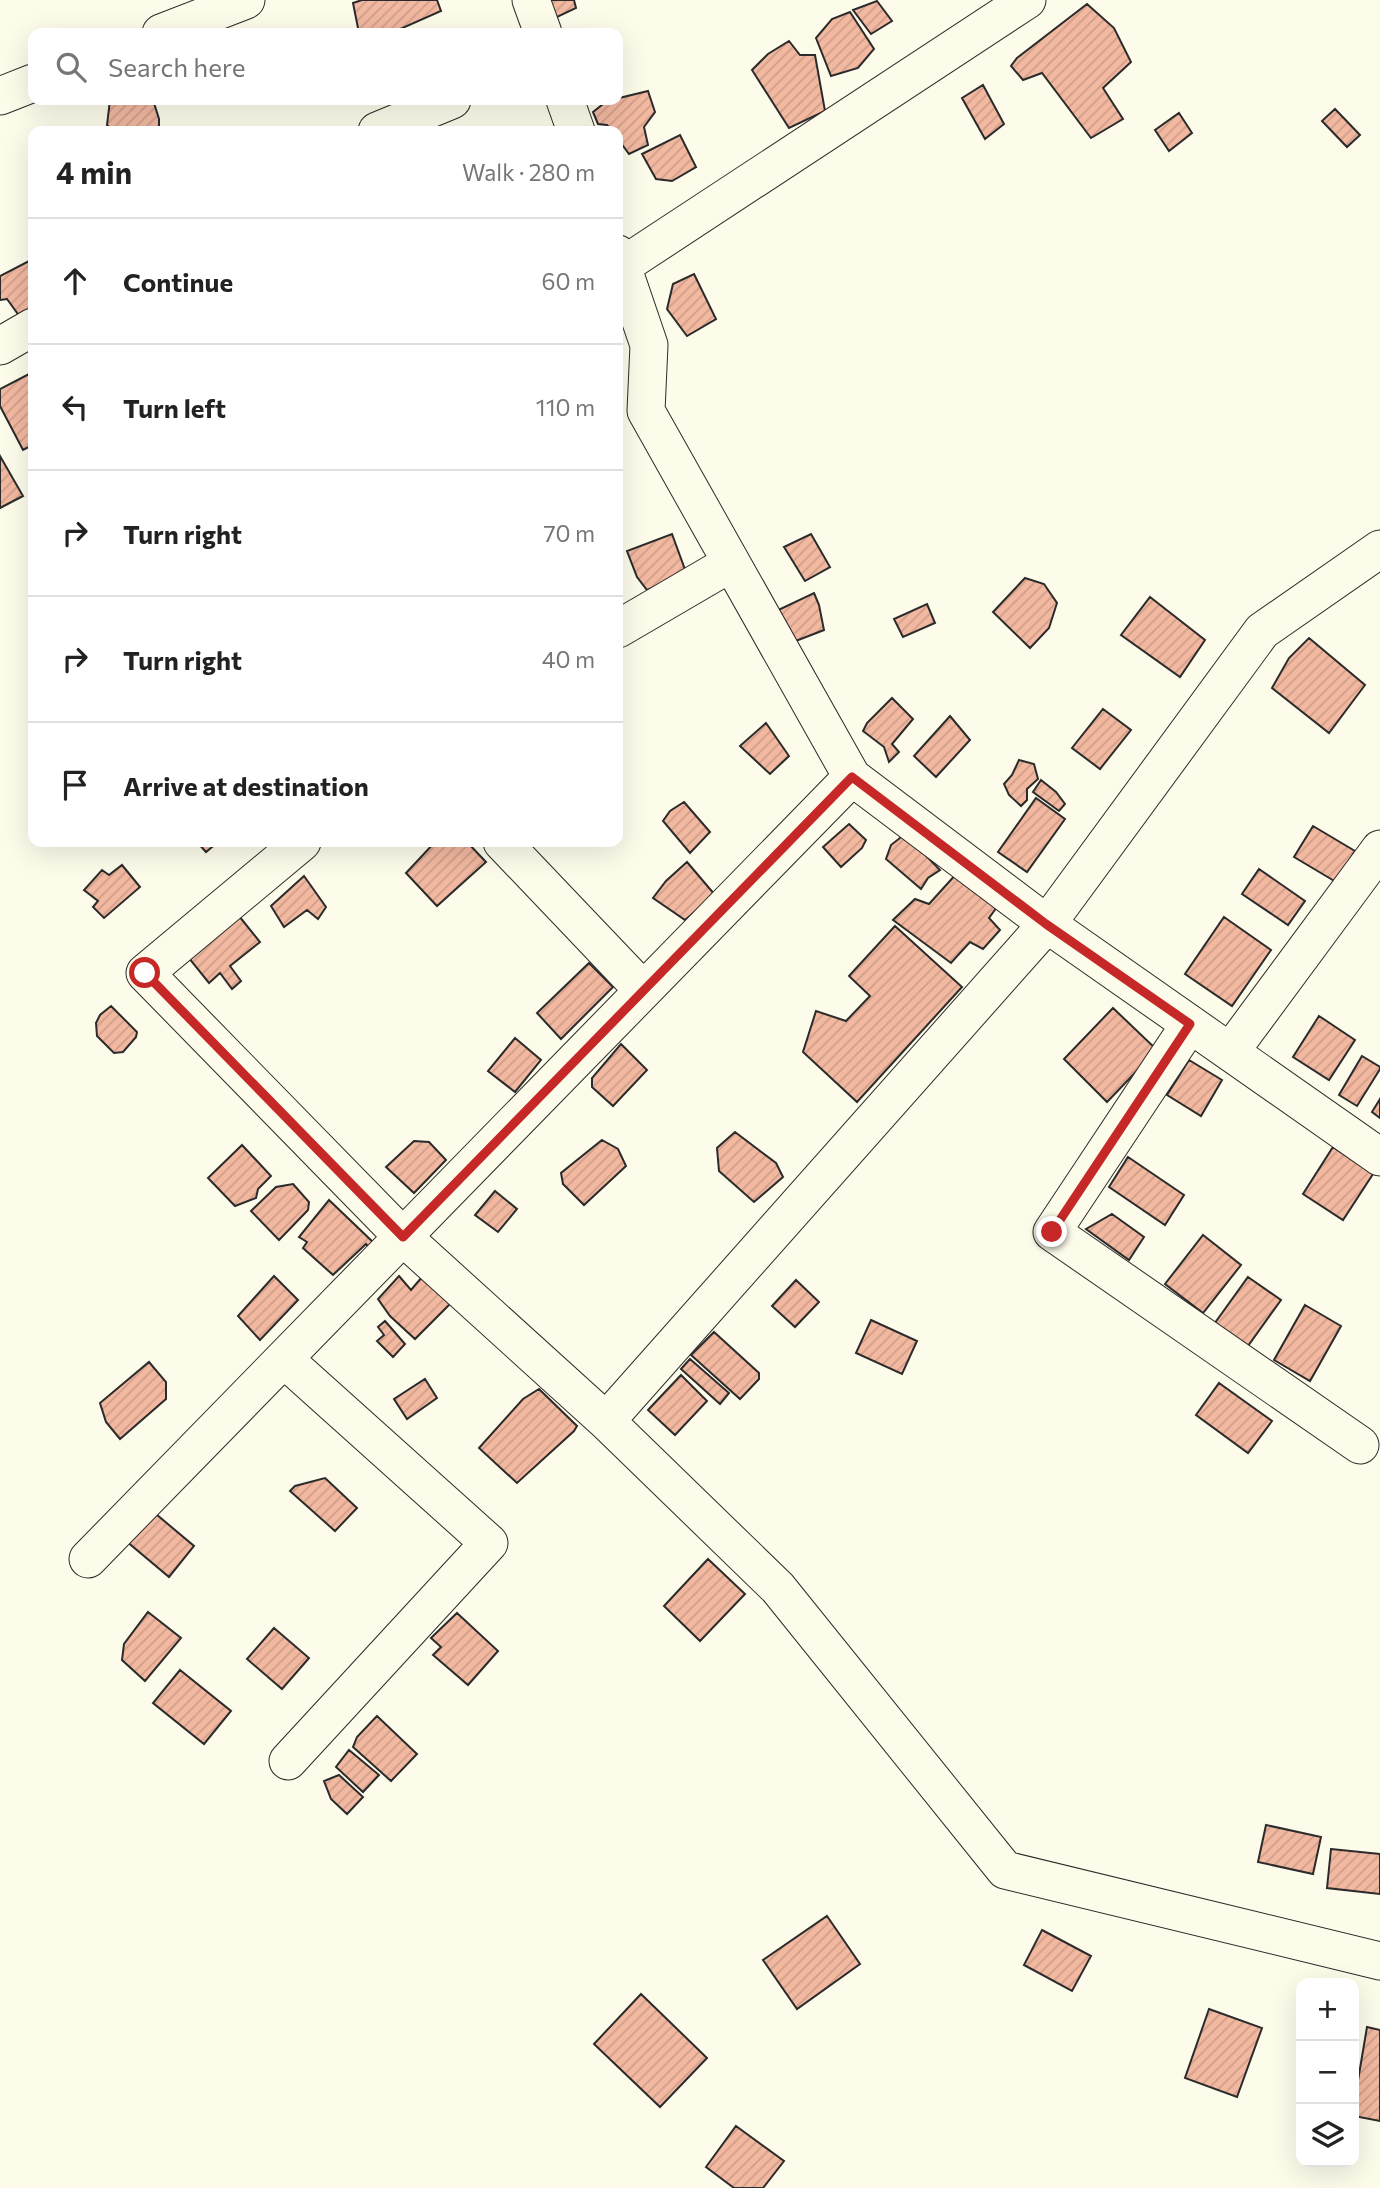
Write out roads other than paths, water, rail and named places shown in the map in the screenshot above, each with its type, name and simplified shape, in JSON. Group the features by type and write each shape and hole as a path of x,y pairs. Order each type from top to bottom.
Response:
{"street":[{"path":"174,28 246,0"},
{"path":"531,0 541,28"},
{"path":"623,258 1027,0"},
{"path":"0,96 28,85"},
{"path":"389,126 440,105"},
{"path":"567,105 574,126"},
{"path":"623,269 649,345 646,411 852,777 1046,924 1380,1157"},
{"path":"0,346 28,330"},
{"path":"606,1421 1046,924 1262,632 1380,549"},
{"path":"623,626 731,563"},
{"path":"88,1559 852,777"},
{"path":"296,847 145,973 403,1237 606,1421 778,1588 1004,1870 1380,1961"},
{"path":"507,847 643,990"},
{"path":"1230,1052 1380,849"},
{"path":"1190,1024 1052,1232 1360,1445"},
{"path":"284,1359 489,1543 288,1761"}]}
